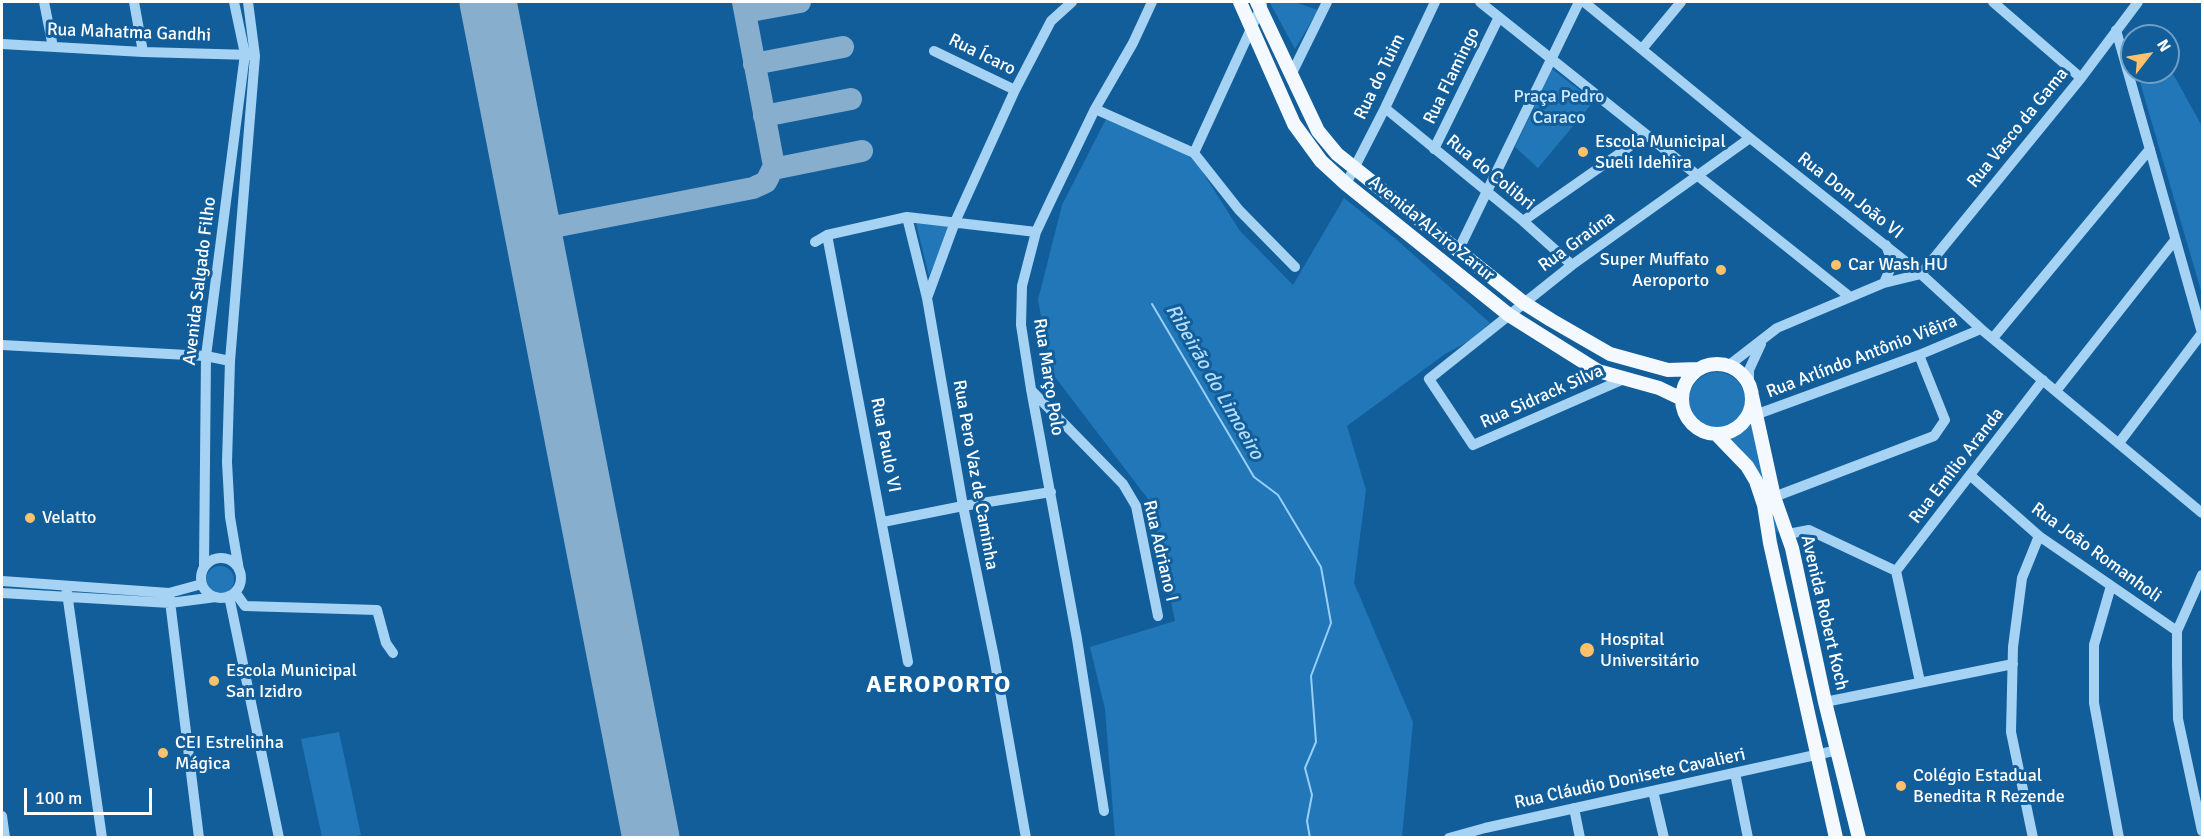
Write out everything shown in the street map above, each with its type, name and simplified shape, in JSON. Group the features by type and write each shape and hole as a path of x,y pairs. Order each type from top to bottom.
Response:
{"main road":[{"name":"Avenida Alziro Zarur","path":"1240,2 1294,124 1321,161 1346,184 1509,315 1598,371 1659,388 1682,399"},
{"name":"Avenida Alziro Zarur","path":"1260,4 1318,131 1338,154 1524,303 1610,354 1668,370 1698,369"},
{"path":"1708,365 1728,366 1737,371 1750,391 1751,408 1738,427 1728,433 1717,435 1706,433 1696,428 1688,420 1683,410 1684,387 1689,377 1698,369 1708,365"},
{"name":"Avenida Robert Koch","path":"1750,391 1774,497 1792,548 1825,702 1859,837"},
{"name":"Avenida Robert Koch","path":"1717,435 1740,456 1756,481 1764,506 1836,837"},
{"path":"1772,548 1788,534"},
{"path":"1772,548 1792,548"}],"street":[{"path":"44,2 53,47"},
{"path":"134,2 143,52"},
{"name":"Avenida Salgado Filho","path":"234,2 250,55"},
{"name":"Avenida Salgado Filho","path":"204,566 206,356 250,55 248,2"},
{"name":"Rua Pero Vaz de Caminha","path":"927,298 954,222 1015,90 1051,21 1072,2"},
{"name":"Rua Março Polo","path":"1104,811 1077,639 1021,325 1022,286 1036,232 1095,109 1133,43 1152,2"},
{"path":"1291,75 1327,2"},
{"name":"Rua do Tuim","path":"1346,184 1353,166 1385,108 1434,2"},
{"path":"1480,2 1850,297"},
{"path":"1458,251 1579,2"},
{"name":"Rua Dom João VI","path":"1584,2 1750,138 1921,273 1981,328 2202,513"},
{"path":"1642,49 1682,2"},
{"path":"1993,2 2080,78"},
{"name":"Rua Vasco da Gama","path":"1921,273 2080,78 2138,2"},
{"path":"1194,153 1252,27 1260,4"},
{"name":"Rua Flamingo","path":"1434,149 1499,17"},
{"path":"2116,30 2202,333 2119,443"},
{"name":"Rua Mahatma Gandhi","path":"2,44 250,55"},
{"name":"Rua Ícaro","path":"934,51 1015,90"},
{"path":"250,55 230,361 227,462 230,517 240,582 232,594 279,837"},
{"name":"Rua do Colibri","path":"1385,108 1523,221 1572,265"},
{"path":"1095,109 1194,153 1239,210 1295,267"},
{"path":"1523,221 1646,135"},
{"name":"Rua Graúna","path":"1473,446 1429,379 1572,265 1750,138"},
{"path":"1993,338 2150,149"},
{"path":"815,242 827,236 908,217 1036,232"},
{"name":"Rua Pero Vaz de Caminha","path":"908,217 927,298 963,506 994,657 1026,837"},
{"name":"Rua Paulo VI","path":"827,236 908,662"},
{"path":"2056,391 2175,240"},
{"path":"1884,283 1891,267 1886,245"},
{"path":"1728,366 1777,328 1884,283 1921,273"},
{"name":"Rua Arlíndo Antônio Viêira","path":"1755,415 1918,355 1981,328"},
{"name":"Avenida Robert Koch","path":"1750,391 1749,370 1766,336"},
{"path":"2,345 206,356 230,361"},
{"path":"1774,497 1934,436 1945,420 1918,355"},
{"name":"Rua Sidrack Silva","path":"1473,446 1624,379"},
{"name":"Rua Emílio Aranda","path":"1896,572 2043,380"},
{"name":"Rua Adriano I","path":"1031,389 1123,484 1136,506 1158,616"},
{"name":"Rua João Romanholi","path":"1971,476 2039,536 2177,631"},
{"path":"883,522 1051,492"},
{"path":"1788,534 1809,530 1896,572 1920,682"},
{"path":"2032,837 2011,732 2013,664 2022,578 2039,536"},
{"path":"216,597 210,595 202,584 200,578 204,566 220,558 231,561 239,570"},
{"path":"2202,575 2177,631 2178,719 2202,831"},
{"path":"2,581 66,591"},
{"path":"170,598 202,584"},
{"path":"2111,585 2094,645 2094,703 2119,837"},
{"path":"2,592 66,591 170,598 216,597 232,594"},
{"path":"66,591 102,837"},
{"path":"232,594 245,606 377,610 386,643 393,652"},
{"path":"170,598 199,837"},
{"path":"1825,702 2013,664"},
{"name":"Rua Cláudio Donisete Cavalieri","path":"1449,837 1838,750"},
{"path":"1735,773 1748,837"},
{"path":"1653,791 1664,837"},
{"path":"1574,808 1581,837"},
{"path":"2,816 5,837"},
{"path":"1494,826 1497,837"}],"green space":[{"path":"1294,2 1318,10 1295,49 1270,3"},
{"name":"Praça Pedro Caraco","path":"1552,69 1594,101 1538,168 1515,147"},
{"path":"2141,84 2179,84 2202,126 2202,294"},
{"path":"1106,119 1193,157 1240,231 1293,285 1344,198 1397,240 1490,323 1471,340 1445,354 1347,426 1366,490 1354,583 1413,722 1402,837 1115,837 1105,709 1090,647 1175,621 1151,503 1052,373 1038,300 1062,205"},
{"path":"916,223 951,224 929,276"},
{"path":"1717,372 1728,374 1737,380 1743,389 1745,400 1743,411 1737,420 1728,426 1717,428 1706,426 1697,420 1691,411 1689,400 1691,389 1697,380 1706,374"},
{"path":"1751,421 1770,508 1779,531 1773,533 1752,465 1740,448 1729,440 1745,430"},
{"path":"220,566 230,570 234,580 230,590 220,594 210,590 206,580 210,570"},
{"path":"339,732 361,835 322,837 301,739"}],"waterway":[{"name":"Ribeirão do Limoeiro","path":"1152,304 1254,477 1278,495 1321,567 1331,623 1311,676 1316,742 1305,768 1312,795 1307,821 1310,838"}],"taxiway":[{"path":"533,231 753,188 766,182 774,166 743,2"},
{"path":"745,12 800,2"},
{"path":"754,64 843,47"},
{"path":"764,116 851,99"},
{"path":"773,169 862,151"}],"runway":[{"path":"488,2 651,838"}],"place":[{"name":"Escola Municipal Sueli Idehira","path":"1583,152"},
{"name":"Car Wash HU","path":"1836,265"},
{"name":"Super Muffato Aeroporto","path":"1721,270"},
{"name":"Velatto","path":"30,518"},
{"name":"Hospital Universitário","path":"1587,650"},
{"name":"Escola Municipal San Izidro","path":"214,681"},
{"name":"CEI Estrelinha Mágica","path":"163,753"},
{"name":"Colégio Estadual Benedita R Rezende","path":"1901,786"}],"district":[{"name":"AEROPORTO","path":"939,686"}]}
